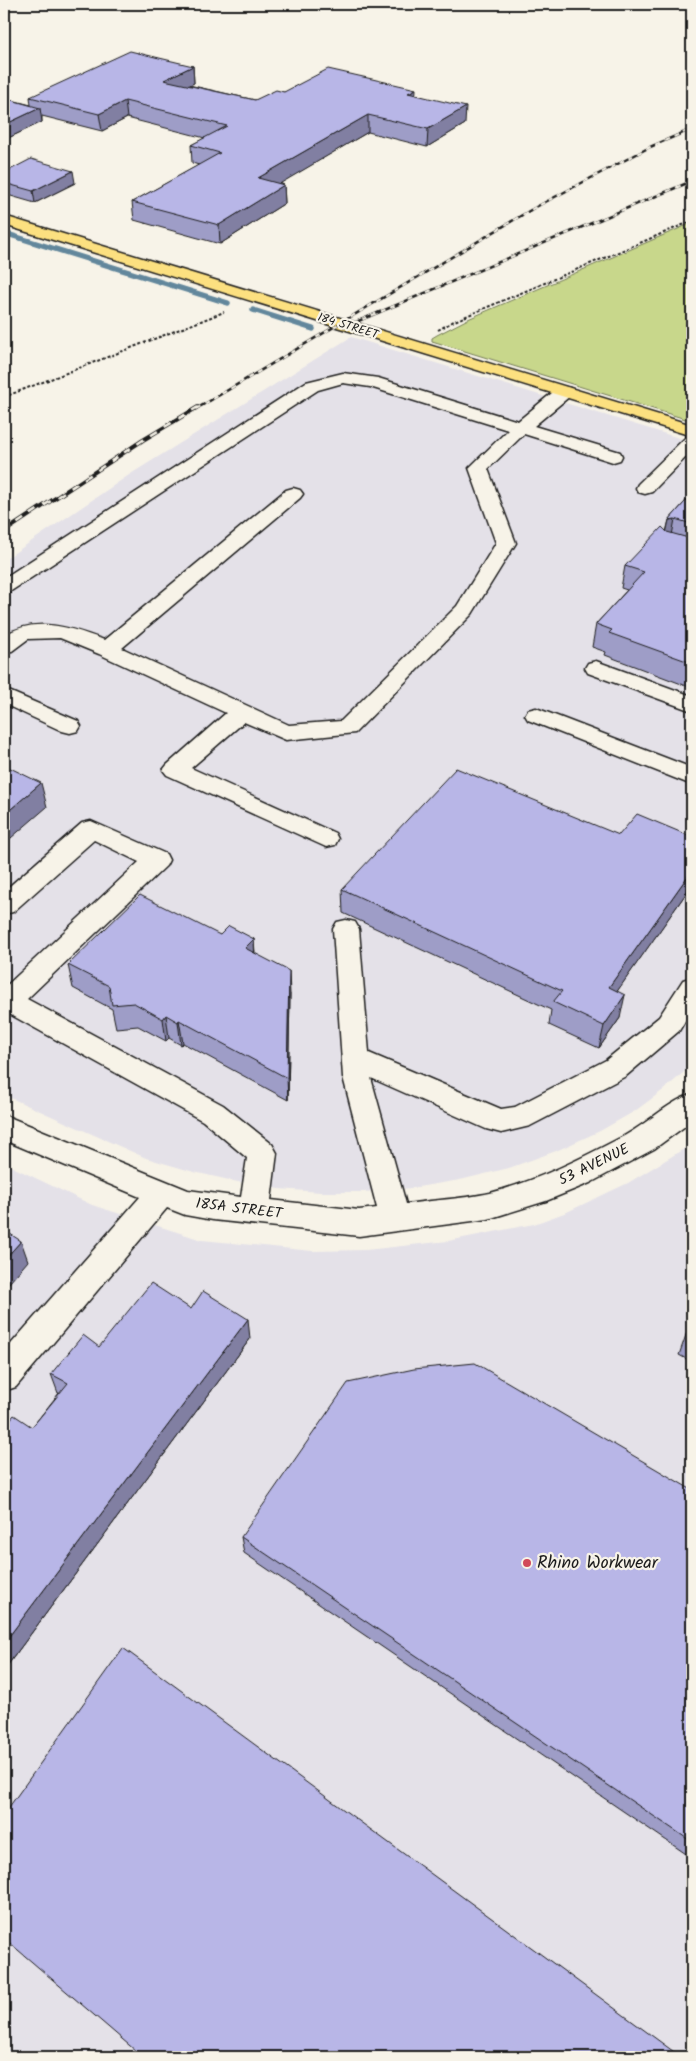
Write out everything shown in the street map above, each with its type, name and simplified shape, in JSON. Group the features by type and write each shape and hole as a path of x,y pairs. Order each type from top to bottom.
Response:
{"main road":[{"name":"184 STREET","path":"4,220 692,431"}],"street":[{"path":"4,587 312,386 343,378 372,382 614,456"},
{"path":"4,646 23,633 62,632 107,648 286,734 347,728 465,610 506,543 478,468 520,428 564,392"},
{"path":"645,488 692,441"},
{"path":"107,648 293,494"},
{"path":"596,668 692,704"},
{"path":"4,696 70,726"},
{"path":"241,712 174,770 326,839"},
{"path":"536,715 692,777"},
{"path":"4,905 91,828 157,860 6,1000 213,1113 262,1153 254,1212"},
{"path":"346,929 357,1077 395,1219"},
{"path":"356,1059 486,1117 501,1121 520,1118 616,1068 669,1024 692,987"},
{"name":"53 AVENUE","path":"488,1206 536,1192 579,1174 644,1140 692,1106"},
{"name":"185A STREET","path":"4,1127 185,1202 254,1212 359,1223 488,1206"},
{"path":"4,1376 162,1193"}],"path":[{"path":"437,330 692,221"},
{"path":"4,397 260,299"}],"shaded area":[{"path":"351,337 692,442 692,1065 666,1088 635,1111 600,1131 556,1151 509,1168 460,1180 412,1188 363,1192 321,1192 279,1189 238,1182 146,1158 4,1095 4,560 129,475"},
{"path":"692,1144 692,2057 6,2057 4,2055 4,1163 92,1205 202,1240 312,1251 366,1250 448,1241 534,1224 567,1212 628,1183"}],"green space":[{"path":"692,223 692,421 432,341 432,338 468,319"}],"building":[{"path":"130,51 193,66 164,80 255,100 276,90 284,92 328,69 416,89 408,93 466,107 428,129 368,115 258,178 284,185 219,225 132,202 220,153 191,145 227,126 125,101 99,114 30,97"},
{"path":"4,98 40,108 4,125"},
{"path":"31,159 73,171 33,191 4,183 4,173"},
{"path":"692,494 692,524 675,519 669,520"},
{"path":"662,527 667,532 692,539 692,663 609,633 612,630 596,624 644,572 625,566"},
{"path":"4,765 41,783 4,815"},
{"path":"456,768 619,835 637,814 692,837 692,870 609,987 625,995 604,1026 553,1002 562,991 342,889"},
{"path":"140,895 220,935 229,926 254,939 245,948 289,971 287,1078 179,1020 178,1022 166,1015 163,1019 134,1003 112,1005 109,986 68,965"},
{"path":"4,1230 21,1241 4,1260"},
{"path":"151,1283 191,1309 203,1291 248,1319 4,1643 4,1427 14,1415 32,1427 68,1383 51,1374 83,1335 99,1347"},
{"path":"692,1325 692,1339 686,1335"},
{"path":"475,1363 692,1490 692,1842 241,1537 348,1383 414,1369"},
{"path":"123,1648 681,2057 143,2057 4,1938 4,1814"}],"waterway":[{"path":"4,233 228,303"},
{"path":"253,310 313,329"}],"railway":[{"path":"196,409 534,208 650,147 692,129"},
{"path":"344,327 692,181"},
{"path":"4,532 143,440 198,407"}],"place":[{"name":"Rhino Workwear","path":"527,1563"}]}
